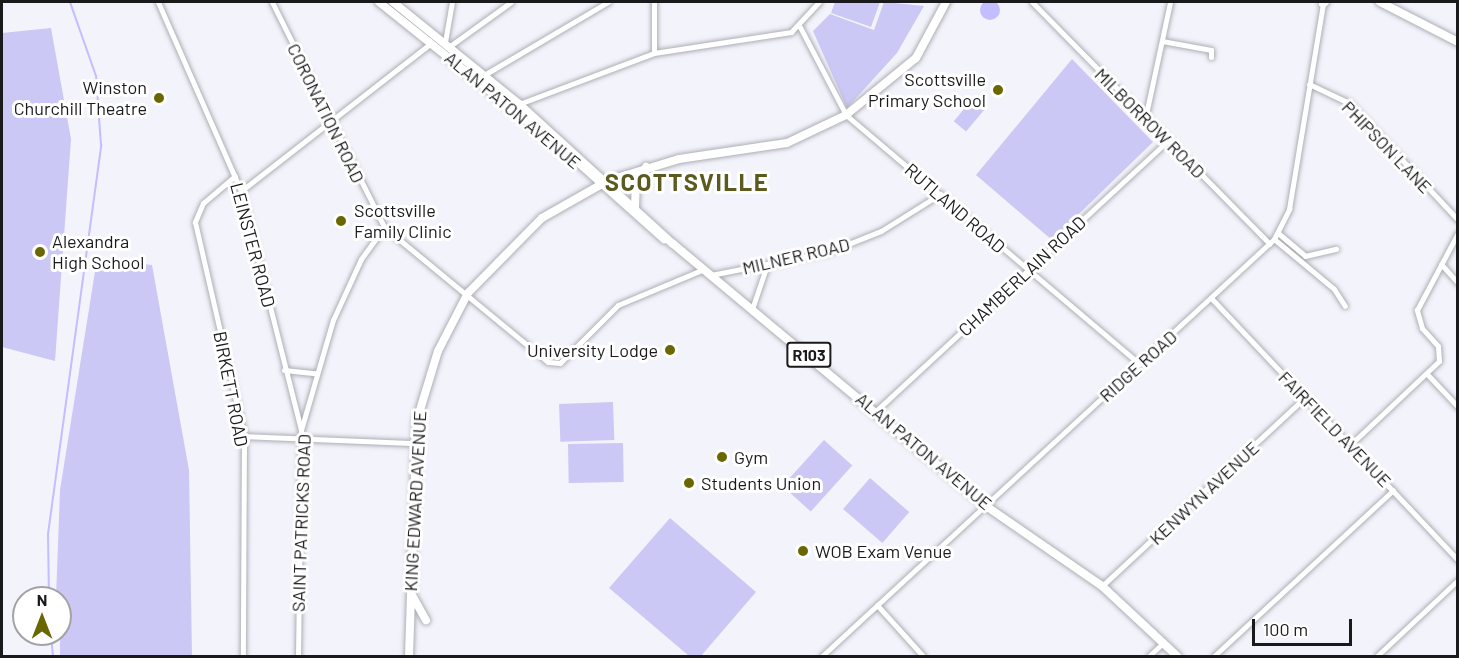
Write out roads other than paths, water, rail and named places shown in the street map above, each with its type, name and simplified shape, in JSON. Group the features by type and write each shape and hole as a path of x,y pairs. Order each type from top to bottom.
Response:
{"main road":[{"name":"ALAN PATON AVENUE","path":"379,2 604,182 672,243"},
{"name":"ALAN PATON AVENUE","path":"393,2 519,104 672,243 877,410 986,506 1102,586 1177,657"},
{"path":"635,208 636,185 646,167"}],"street":[{"name":"LEINSTER ROAD","path":"158,2 241,191 284,370 301,430"},
{"name":"CORONATION ROAD","path":"272,2 330,126 384,227 468,293 548,362"},
{"path":"447,44 452,2"},
{"path":"447,44 511,2"},
{"path":"484,75 608,2"},
{"path":"654,2 654,53"},
{"path":"519,104 654,53 800,27 819,2"},
{"name":"KING EDWARD AVENUE","path":"410,657 414,443 428,378 468,293 542,218 604,182 646,167 787,143 846,116 916,58 946,2"},
{"name":"MILBORROW ROAD","path":"1032,2 1145,119 1272,241 1346,306"},
{"path":"1145,119 1170,2"},
{"name":"RIDGE ROAD","path":"822,657 1212,299 1272,241 1289,209 1324,2"},
{"path":"1379,2 1458,44"},
{"name":"RUTLAND ROAD","path":"800,27 846,116 940,194 1026,271 1140,364"},
{"path":"1162,41 1211,50 1211,57"},
{"path":"241,191 330,126 432,43"},
{"name":"PHIPSON LANE","path":"1309,84 1349,103 1458,220"},
{"name":"CHAMBERLAIN ROAD","path":"877,410 1168,141"},
{"name":"BIRKETT ROAD","path":"235,176 207,199 195,222 244,436 243,657"},
{"name":"MILNER ROAD","path":"548,362 560,363 618,305 708,272 767,265 855,243 940,194"},
{"name":"SAINT PATRICKS ROAD","path":"298,657 301,430 315,373 351,279 384,227"},
{"path":"1278,233 1305,256 1336,249"},
{"path":"1351,444 1428,375 1440,352 1419,323 1417,310 1458,233"},
{"path":"1441,264 1458,283"},
{"path":"752,309 767,265"},
{"name":"FAIRFIELD AVENUE","path":"1212,299 1458,560"},
{"path":"284,370 315,373"},
{"path":"1428,375 1458,408"},
{"name":"KENWYN AVENUE","path":"1102,586 1304,398"},
{"path":"244,436 414,443"},
{"path":"1214,657 1393,490"},
{"path":"1377,657 1458,580"},
{"path":"410,587 426,620"},
{"path":"877,605 923,657"},
{"path":"1149,657 1163,643"}],"waterway":[{"path":"49,586 48,534 101,145 96,76 70,2"},
{"path":"52,646 53,656"}],"place":[{"name":"Scottsville Primary School","path":"998,90"},
{"name":"Winston Churchill Theatre","path":"159,98"},
{"name":"Scottsville Family Clinic","path":"341,221"},
{"name":"Alexandra High School","path":"40,252"},
{"name":"University Lodge","path":"670,350"},
{"name":"Gym","path":"722,457"},
{"name":"Students Union","path":"689,483"},
{"name":"WOB Exam Venue","path":"803,551"}],"district":[{"name":"SCOTTSVILLE","path":"687,182"}]}
